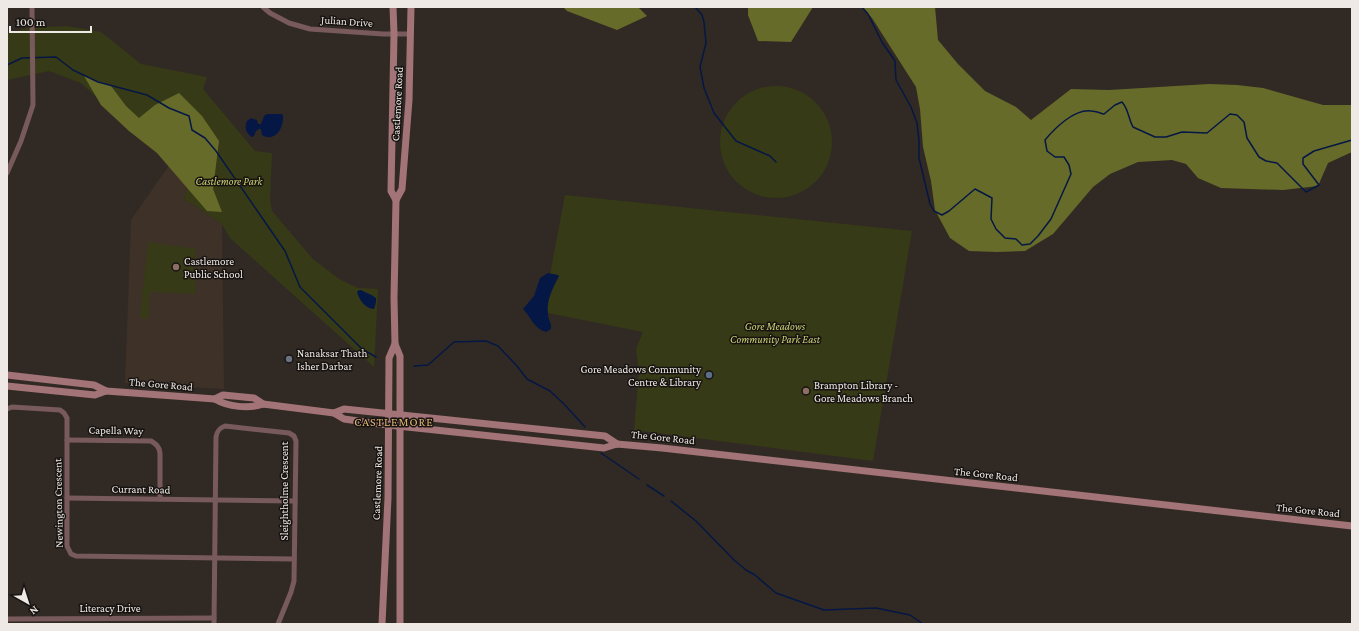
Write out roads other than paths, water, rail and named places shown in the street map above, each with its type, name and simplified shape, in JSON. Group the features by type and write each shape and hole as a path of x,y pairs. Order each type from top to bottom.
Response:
{"main road":[{"name":"Castlemore Road","path":"393,7 394,34 391,191 396,200"},
{"name":"Castlemore Road","path":"400,624 400,356 395,344 394,293 396,200 402,189 409,100 411,7"},
{"name":"Castlemore Road","path":"382,624 388,498 389,358 395,344"},
{"name":"The Gore Road","path":"7,375 94,385 106,391"},
{"name":"The Gore Road","path":"7,386 95,394 106,391 215,399 223,404 254,407 263,404 334,413 344,419 389,425 604,448 617,444 1352,526"},
{"name":"The Gore Road","path":"334,413 344,409 605,436 617,444"},
{"path":"565,444 566,432"}],"street":[{"path":"7,173 21,141 33,105 32,7"},
{"name":"Julian Drive","path":"263,7 270,13 288,23 310,29 383,34 410,34"},
{"name":"Newington Crescent","path":"7,409 12,407 60,410 67,418 67,546 71,554 76,556 214,558"},
{"name":"Sleightholme Crescent","path":"214,621 216,437 217,432 225,426 289,433 294,436 296,441 294,581 278,624"},
{"name":"Capella Way","path":"67,440 151,441 156,444 160,448 160,499"},
{"name":"Currant Road","path":"67,498 295,501"},
{"path":"214,558 294,559"},
{"name":"Literacy Drive","path":"7,619 68,621 214,621"}],"water":[{"path":"267,114 283,115 282,124 278,132 271,137 262,135 261,129 256,131 252,137 248,134 246,130 247,121 251,118 257,120 258,124 261,124 264,116"},
{"path":"548,273 559,276 549,299 548,316 551,329 546,332 536,326 523,309 534,296 540,278"},
{"path":"359,290 376,298 374,309 366,306 361,301 357,292"}],"waterway":[{"path":"695,7 702,15 704,22 706,43 700,67 704,88 714,113 736,141 770,156 776,162"},
{"path":"862,7 868,14 882,42 895,61 896,80 911,107 917,123 919,158 930,204 934,211 942,215 975,189 992,198 991,219 996,229 1005,238 1016,239 1022,245 1030,244 1051,219 1071,174 1069,165 1064,157 1055,157 1047,151 1045,140 1065,120 1078,113 1091,111 1104,114 1115,105 1122,102 1126,108 1133,127 1155,137 1166,137 1182,132 1207,133 1230,114 1237,115 1244,122 1247,138 1259,157 1266,161 1277,163 1306,192 1319,185 1303,164 1303,158 1314,151 1352,140"},
{"path":"7,65 22,58 56,57 73,70 98,82 147,95 169,108 189,116 192,130 205,138 216,151 285,251 300,287 362,349 376,357"},
{"path":"414,366 428,365 454,342 486,341 498,346 527,379 550,391 585,427"},
{"path":"601,453 639,479"},
{"path":"647,485 664,496"},
{"path":"671,501 696,521 734,560 776,593 824,610 876,608 910,615 923,624"}],"place":[{"name":"Castlemore Public School","path":"176,267"},
{"name":"Nanaksar Thath Isher Darbar","path":"289,359"},
{"name":"Gore Meadows Community Centre & Library","path":"709,375"},
{"name":"Brampton Library - Gore Meadows Branch","path":"806,391"}],"district":[{"name":"CASTLEMORE","path":"394,422"}],"park label":[{"name":"Castlemore Park","path":"229,181"},
{"name":"Gore Meadows Community Park East","path":"775,332"}]}
